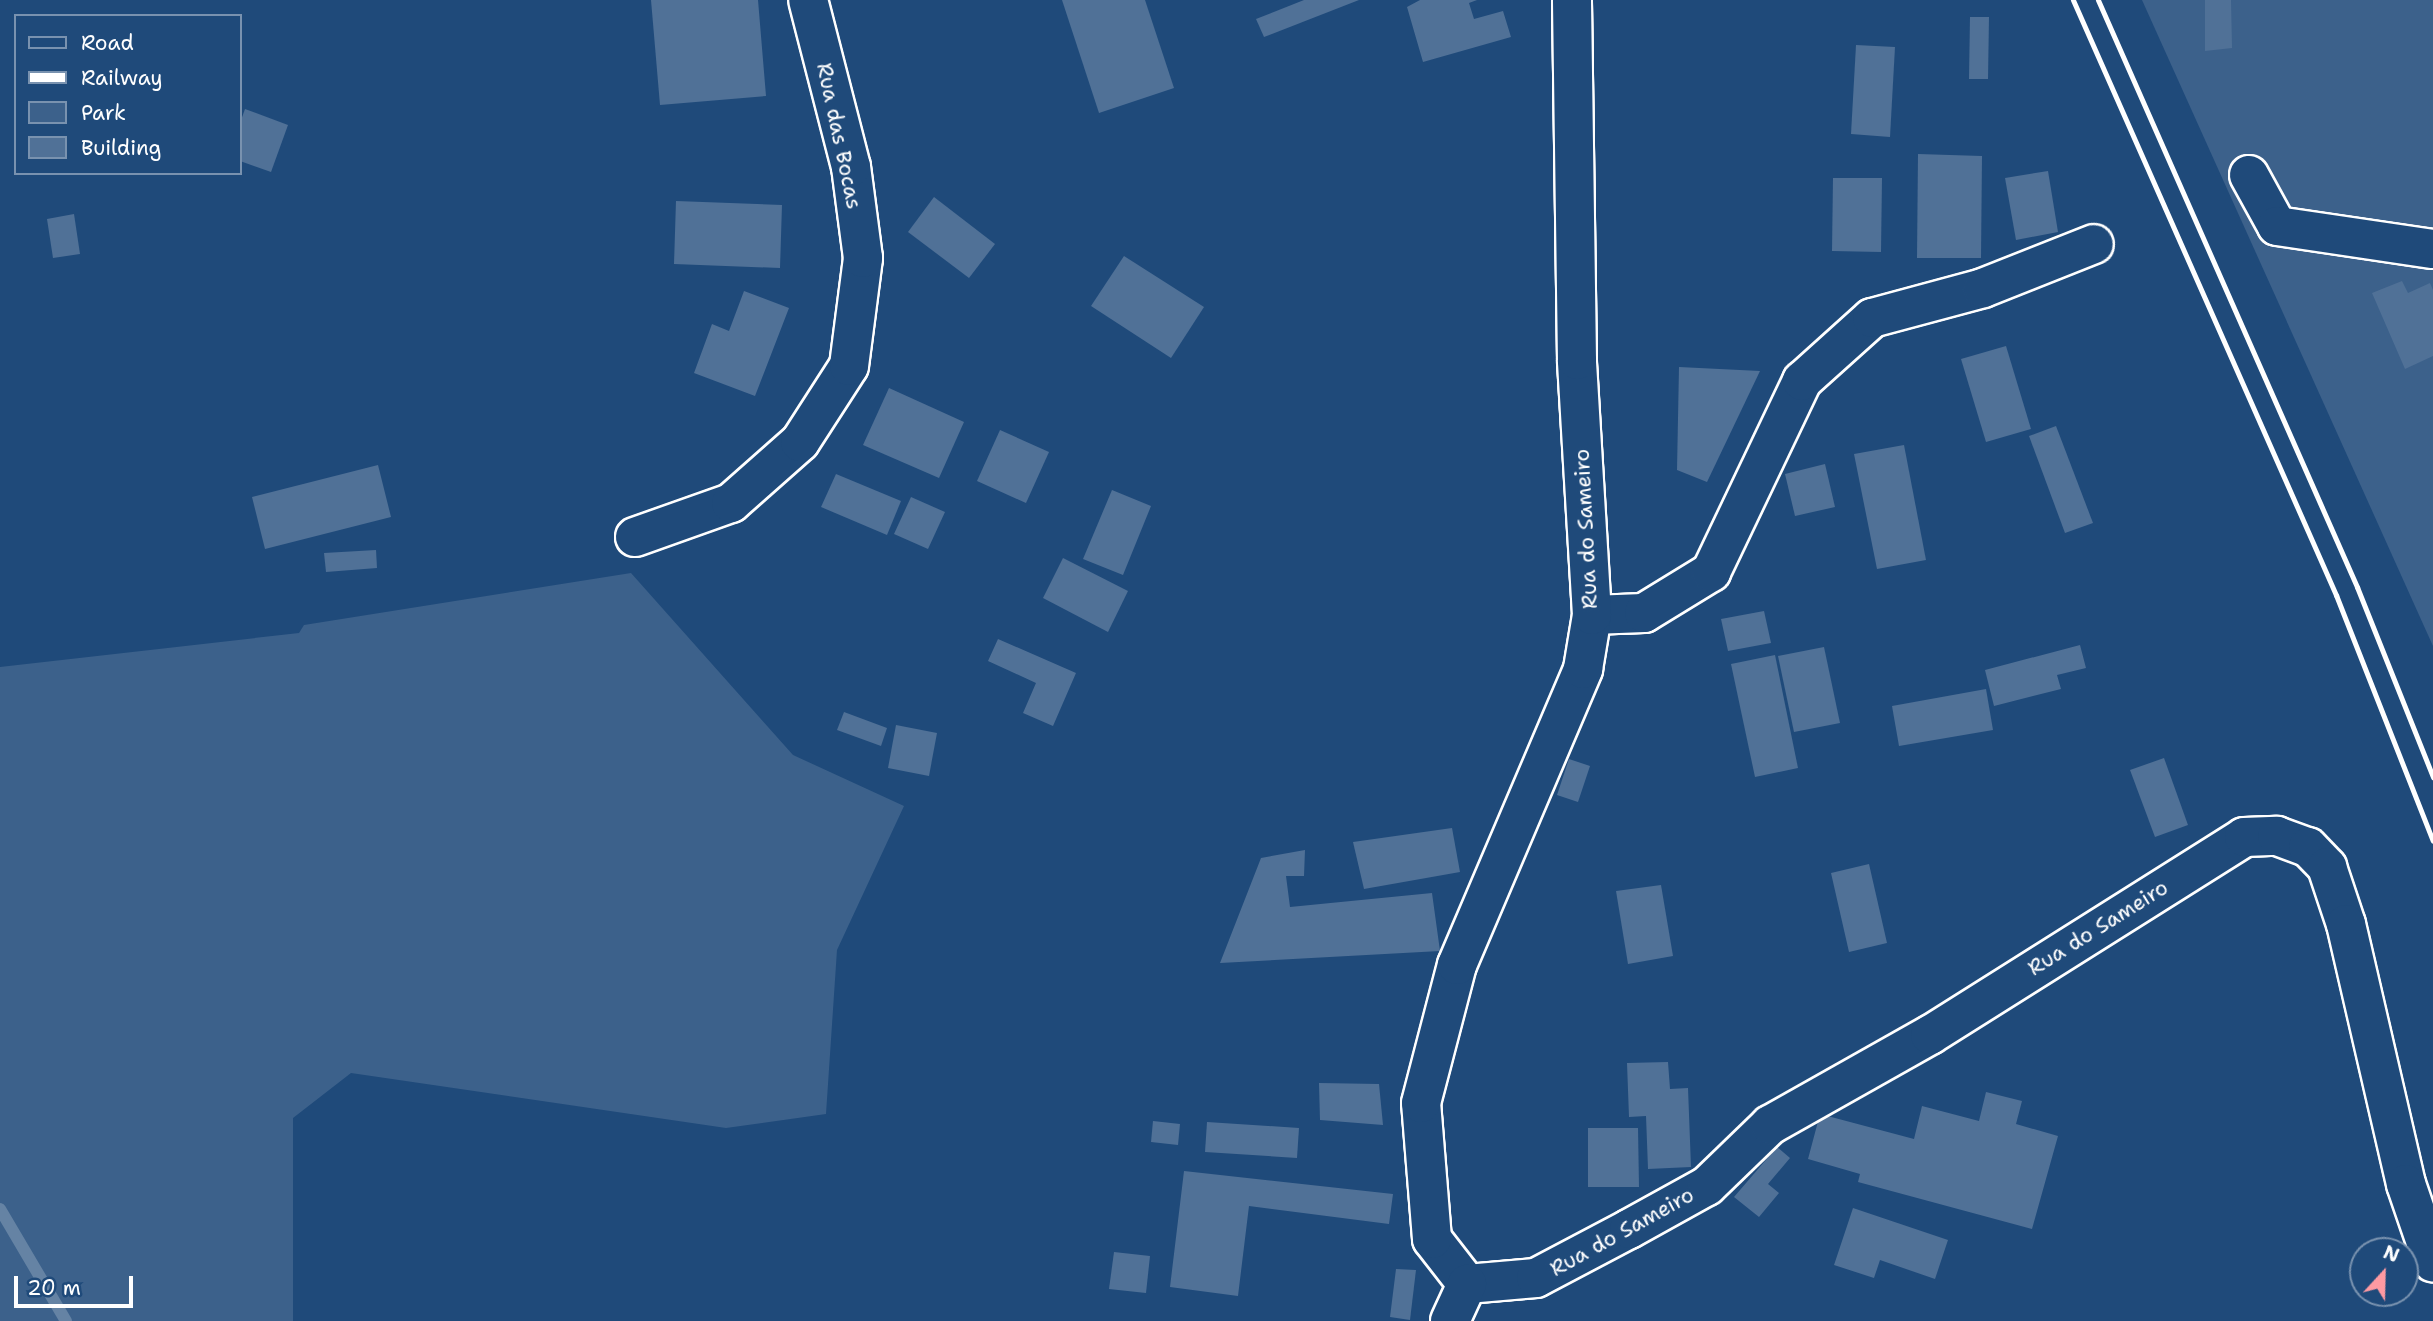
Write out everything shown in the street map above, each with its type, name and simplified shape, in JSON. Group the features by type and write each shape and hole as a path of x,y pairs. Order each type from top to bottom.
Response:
{"street":[{"name":"Rua das Bocas","path":"635,537 731,503 800,442 849,366 863,258 850,167 807,0"},
{"name":"Rua do Sameiro","path":"1572,0 1577,360 1592,615 1583,669 1457,965 1421,1103 1432,1239 1467,1284 1536,1278 1707,1185 1770,1125 1930,1035 2244,837 2266,837 2308,847 2327,867 2349,937 2406,1184 2433,1263"},
{"path":"2249,175 2277,226 2433,249"},
{"path":"1592,615 1643,613 1711,572 1802,382 1872,318 1983,288 2094,244"},
{"path":"1450,1321 1467,1284"}],"green space":[{"path":"2142,0 2433,0 2433,646"},
{"path":"631,573 793,755 904,806 837,950 826,1114 726,1128 351,1073 293,1118 293,1321 0,1321 0,667 299,633 304,625"}],"building":[{"path":"651,0 758,0 766,96 660,105"},
{"path":"1062,0 1145,0 1174,88 1099,113"},
{"path":"1304,0 1359,0 1264,37 1256,19"},
{"path":"1420,0 1477,0 1469,3 1474,19 1503,11 1511,37 1423,62 1407,7"},
{"path":"2205,0 2231,0 2232,48 2205,51"},
{"path":"1970,17 1989,17 1988,79 1969,79"},
{"path":"1856,45 1895,47 1890,137 1851,134"},
{"path":"245,109 288,125 271,172 242,162 242,117"},
{"path":"1918,154 1982,156 1981,258 1917,258"},
{"path":"2048,171 2058,232 2016,240 2005,178"},
{"path":"1833,178 1882,178 1881,252 1832,251"},
{"path":"934,197 995,244 969,278 908,232"},
{"path":"676,201 782,205 780,268 674,264"},
{"path":"74,214 80,254 53,258 47,219"},
{"path":"1124,256 1204,307 1171,358 1091,306"},
{"path":"2402,281 2408,293 2430,283 2433,290 2433,356 2405,369 2372,293"},
{"path":"744,291 789,308 755,396 694,373 712,324 729,331"},
{"path":"2006,346 2031,429 1986,442 1961,359"},
{"path":"1679,367 1760,371 1707,482 1677,470"},
{"path":"889,388 964,422 939,478 863,445"},
{"path":"2056,426 2093,523 2065,533 2029,436"},
{"path":"1000,430 1049,452 1026,503 977,481"},
{"path":"1904,445 1926,560 1877,569 1854,454"},
{"path":"1825,464 1835,507 1795,516 1785,474"},
{"path":"378,465 391,517 265,549 252,497"},
{"path":"836,474 901,501 887,535 821,507"},
{"path":"1112,490 1151,506 1123,575 1083,559"},
{"path":"911,497 945,512 928,549 894,534"},
{"path":"376,550 377,568 326,572 324,553"},
{"path":"1063,558 1128,591 1108,632 1043,598"},
{"path":"1764,611 1771,643 1728,651 1721,619"},
{"path":"998,639 1076,673 1053,726 1023,713 1036,683 988,661"},
{"path":"2080,645 2086,668 2057,675 2061,689 1994,706 1985,670"},
{"path":"1824,647 1840,723 1794,732 1778,656"},
{"path":"1775,655 1798,768 1755,777 1731,664"},
{"path":"1986,689 1993,730 1899,746 1892,706"},
{"path":"844,712 887,728 881,746 837,730"},
{"path":"896,725 937,733 929,776 888,768"},
{"path":"2164,758 2188,825 2155,837 2130,770"},
{"path":"1569,759 1590,766 1578,802 1557,795"},
{"path":"1452,828 1460,872 1364,889 1353,842"},
{"path":"1305,850 1304,876 1286,876 1290,907 1432,893 1440,951 1220,963 1261,858"},
{"path":"1869,864 1887,943 1849,952 1831,873"},
{"path":"1661,885 1673,956 1628,964 1616,891"},
{"path":"1668,1062 1670,1089 1688,1088 1691,1167 1648,1169 1646,1116 1629,1117 1627,1063"},
{"path":"1319,1083 1379,1084 1383,1125 1320,1120"},
{"path":"1986,1092 2022,1101 2016,1124 2058,1136 2032,1229 1858,1182 1860,1174 1808,1159 1820,1114 1914,1139 1922,1106 1979,1121"},
{"path":"1153,1121 1180,1124 1178,1145 1151,1142"},
{"path":"1207,1122 1299,1128 1297,1158 1205,1152"},
{"path":"1588,1128 1638,1128 1639,1187 1588,1187"},
{"path":"1777,1147 1790,1158 1768,1184 1779,1193 1759,1217 1734,1197"},
{"path":"1184,1171 1393,1194 1389,1224 1249,1206 1238,1296 1170,1287"},
{"path":"1853,1208 1948,1240 1935,1279 1880,1260 1874,1278 1834,1265"},
{"path":"1114,1252 1150,1256 1146,1293 1109,1289"},
{"path":"1396,1269 1416,1270 1410,1320 1390,1317"}],"waterway":[{"path":"0,1209 66,1321"}],"railway":[{"path":"2073,0 2336,595 2433,841"},
{"path":"2098,0 2357,587 2433,777"}]}
